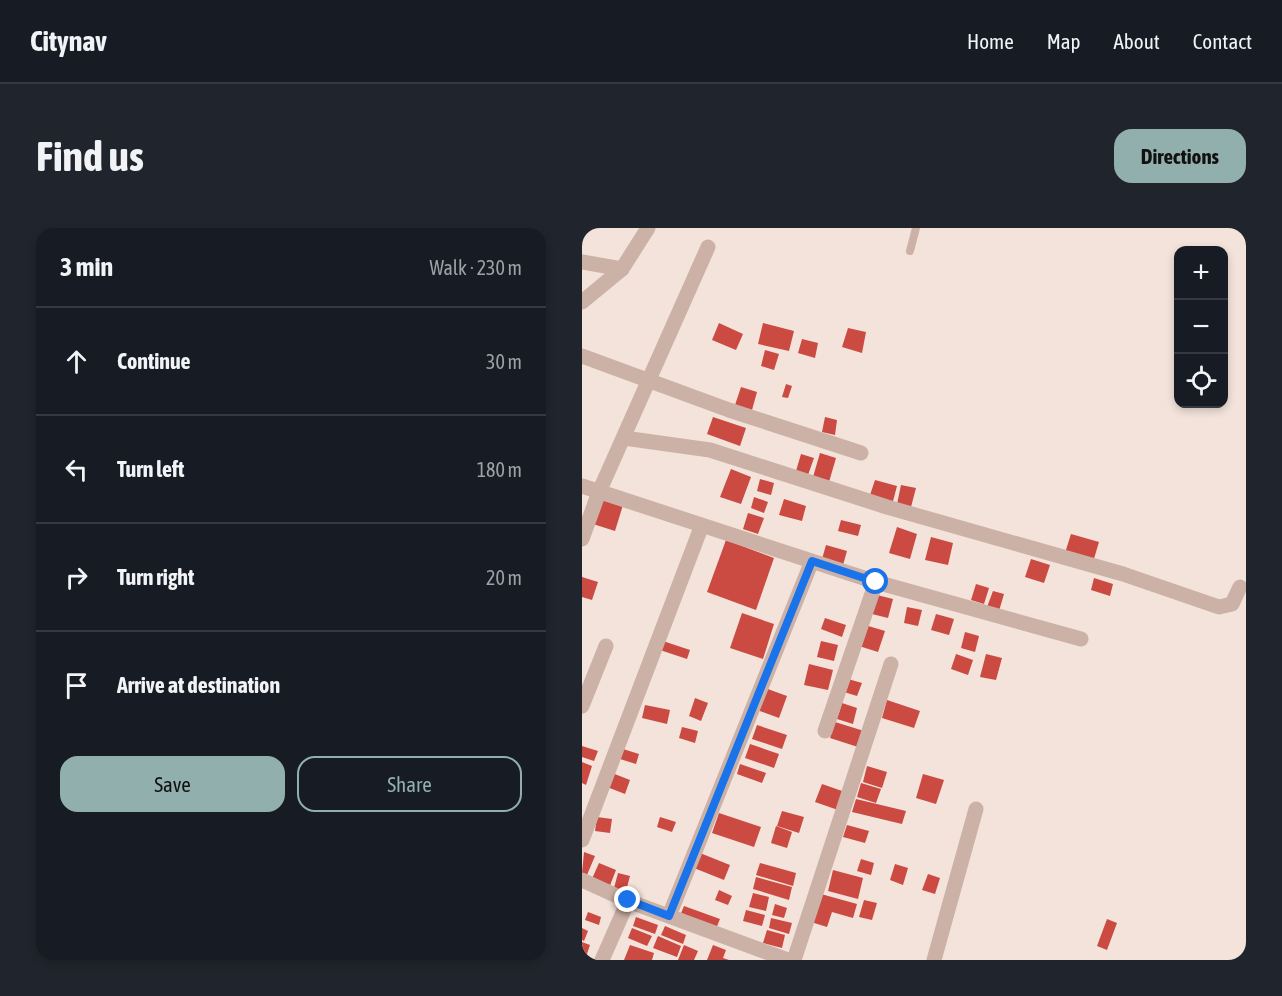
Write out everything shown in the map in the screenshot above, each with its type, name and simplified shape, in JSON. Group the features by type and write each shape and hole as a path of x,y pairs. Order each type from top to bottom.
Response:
{"street":[{"path":"582,302 622,269 648,228"},
{"path":"582,539 599,492 647,380 708,247"},
{"path":"582,262 622,269"},
{"path":"582,356 861,453"},
{"path":"624,438 711,450 887,507 1123,574 1219,607 1232,604 1240,587"},
{"path":"582,486 876,582 1081,639"},
{"path":"583,836 702,525"},
{"path":"669,916 812,561"},
{"path":"825,731 876,582"},
{"path":"582,706 606,646"},
{"path":"794,960 891,664"},
{"path":"934,960 976,809"},
{"path":"582,880 754,954 788,960"},
{"path":"602,960 628,900"}],"lane":[{"path":"910,250 916,228"}],"building":[{"path":"719,323 743,334 736,350 712,340"},
{"path":"763,323 794,331 789,351 758,344"},
{"path":"848,328 866,332 862,353 842,347"},
{"path":"802,339 818,343 815,358 798,353"},
{"path":"765,350 779,354 774,370 761,366"},
{"path":"786,384 792,386 788,398 782,397"},
{"path":"741,387 757,392 752,410 735,405"},
{"path":"713,417 746,428 740,446 707,434"},
{"path":"825,417 837,420 835,435 822,432"},
{"path":"820,453 836,458 829,482 813,477"},
{"path":"801,454 814,458 808,475 796,471"},
{"path":"731,469 751,477 741,504 720,497"},
{"path":"760,479 774,483 771,495 757,491"},
{"path":"875,480 897,486 892,505 869,498"},
{"path":"901,485 916,488 911,507 897,504"},
{"path":"754,497 768,502 764,513 751,508"},
{"path":"602,498 623,505 615,531 593,524"},
{"path":"784,499 806,506 802,521 779,515"},
{"path":"748,513 764,518 758,534 743,529"},
{"path":"841,520 861,525 858,536 838,531"},
{"path":"897,527 917,534 910,559 889,553"},
{"path":"1071,534 1099,542 1093,562 1065,553"},
{"path":"931,537 953,543 948,565 925,560"},
{"path":"726,540 774,558 756,610 707,592"},
{"path":"826,545 847,551 843,565 822,559"},
{"path":"1031,559 1050,565 1044,583 1025,577"},
{"path":"582,577 598,582 592,600 582,597"},
{"path":"1094,578 1113,584 1110,596 1091,590"},
{"path":"976,584 989,588 984,604 971,600"},
{"path":"993,591 1004,594 999,611 987,607"},
{"path":"877,595 893,599 888,618 872,614"},
{"path":"907,607 922,610 918,626 904,623"},
{"path":"742,613 774,624 763,659 730,648"},
{"path":"936,614 954,619 949,635 931,630"},
{"path":"825,618 846,625 842,637 821,629"},
{"path":"865,625 885,631 878,652 859,646"},
{"path":"965,632 979,636 975,652 961,648"},
{"path":"663,641 690,650 687,659 660,650"},
{"path":"821,641 838,645 834,661 817,657"},
{"path":"956,654 973,660 968,675 951,669"},
{"path":"986,654 1002,658 996,680 980,677"},
{"path":"809,664 833,670 828,690 804,685"},
{"path":"848,679 862,683 857,696 844,692"},
{"path":"765,688 787,696 779,718 757,710"},
{"path":"695,698 708,703 701,721 689,716"},
{"path":"887,700 920,711 914,728 882,718"},
{"path":"842,703 857,708 853,724 837,719"},
{"path":"645,705 670,710 667,724 642,718"},
{"path":"835,722 864,731 858,747 830,738"},
{"path":"757,725 787,735 782,749 752,739"},
{"path":"682,727 698,731 695,743 679,738"},
{"path":"750,744 779,754 774,768 745,758"},
{"path":"582,746 598,751 594,761 582,757"},
{"path":"623,749 639,754 636,764 620,759"},
{"path":"582,762 592,766 586,785 582,783"},
{"path":"740,764 766,773 762,783 737,774"},
{"path":"867,766 887,772 882,788 863,782"},
{"path":"612,773 630,780 625,794 607,787"},
{"path":"923,774 944,780 936,804 916,798"},
{"path":"861,783 881,789 876,803 857,797"},
{"path":"822,784 845,792 838,810 815,802"},
{"path":"856,799 906,811 902,824 852,812"},
{"path":"782,811 804,817 799,833 777,826"},
{"path":"719,813 761,827 754,847 712,833"},
{"path":"597,817 612,819 610,833 595,831"},
{"path":"660,817 676,822 672,832 657,827"},
{"path":"847,825 869,831 865,843 843,837"},
{"path":"776,826 792,832 787,848 771,843"},
{"path":"584,852 595,856 587,875 582,873"},
{"path":"700,853 730,865 724,880 694,868"},
{"path":"861,859 874,863 871,875 857,871"},
{"path":"599,863 616,870 609,888 591,881"},
{"path":"760,863 796,873 793,886 756,875"},
{"path":"895,864 908,868 903,885 890,880"},
{"path":"833,870 863,878 858,899 828,891"},
{"path":"618,873 630,876 626,891 614,888"},
{"path":"928,874 940,878 935,894 922,890"},
{"path":"756,877 792,887 789,900 753,889"},
{"path":"719,890 732,896 728,905 715,900"},
{"path":"753,893 769,897 766,911 749,907"},
{"path":"821,894 857,904 853,918 832,912 827,927 811,922"},
{"path":"864,900 877,903 872,920 859,917"},
{"path":"775,904 787,908 784,918 772,915"},
{"path":"684,906 720,919 715,931 679,918"},
{"path":"746,910 765,915 762,926 743,921"},
{"path":"588,912 601,917 599,925 585,920"},
{"path":"636,917 658,925 655,934 633,926"},
{"path":"771,918 792,923 789,934 769,928"},
{"path":"1107,919 1117,923 1107,950 1097,946"},
{"path":"665,926 686,935 683,944 661,935"},
{"path":"582,928 588,931 584,941 582,940"},
{"path":"632,928 652,936 647,946 628,938"},
{"path":"767,930 785,935 782,948 763,943"},
{"path":"658,936 681,946 677,957 653,948"},
{"path":"582,942 590,945 585,960 582,960"},
{"path":"630,945 654,953 652,960 624,960"},
{"path":"684,945 698,951 694,960 678,960"},
{"path":"713,945 726,950 723,958 729,960 707,960"}],"route":[{"path":"628,900 669,916 812,561 876,582"}]}
